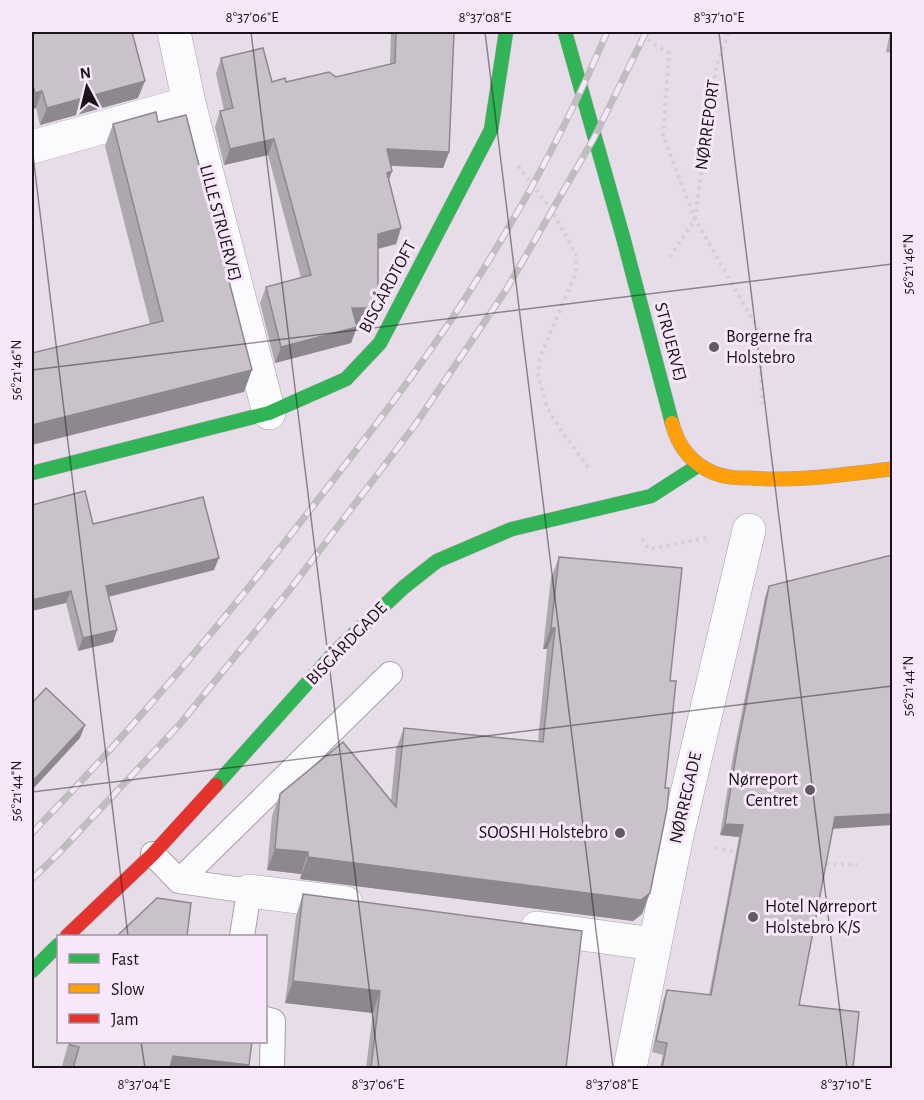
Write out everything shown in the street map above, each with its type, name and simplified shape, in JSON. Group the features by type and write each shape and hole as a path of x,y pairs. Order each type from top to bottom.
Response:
{"street":[{"name":"LILLE STRUERVEJ","path":"174,32 189,103 269,413"},
{"name":"BISGÅRDTOFT","path":"32,473 269,413 346,379 380,343 491,130 506,32"},
{"name":"STRUERVEJ","path":"565,32 623,237 676,439 686,454 699,465 721,476 761,480 797,479 892,469"},
{"path":"32,147 189,103"},
{"name":"BISGÅRDGADE","path":"69,935 153,854 335,652 404,587 437,561 512,529 651,496 699,465"},
{"name":"NØRREGADE","path":"630,1068 676,840 749,530"},
{"path":"249,891 376,908"},
{"path":"504,924 654,944"},
{"path":"32,971 57,946"}],"lane":[{"path":"179,881 390,674"},
{"path":"153,854 179,881 249,891 242,935"},
{"path":"267,1019 273,1022 272,1068"}],"path":[{"path":"635,32 669,53 663,136 694,219 759,331 762,404"},
{"name":"NØRREPORT","path":"694,219 716,67 729,32"},
{"path":"491,130 552,211 576,254 576,273 540,357 538,376 547,407 563,434 649,549 749,530"},
{"path":"826,864 858,866"}],"building":[{"path":"32,32 132,32 145,81 47,108 42,91 35,93 32,86"},
{"path":"396,32 454,32 449,152 387,149 392,171 387,173 401,228 378,234 378,301 375,308 352,308 357,327 281,347 266,287 311,275 274,139 230,149 220,111 233,108 221,58 263,48 272,82 285,78 286,82 329,72 336,77 395,63"},
{"path":"156,112 158,122 186,115 252,370 32,425 32,353 163,321 113,124"},
{"path":"85,491 93,524 203,497 219,558 106,586 117,630 83,638 71,591 32,600 32,505"},
{"name":"Nørreport Centret","path":"892,555 892,814 835,817 799,1005 859,1012 853,1068 662,1068 667,1043 656,1041 667,990 711,995 743,825 725,824 769,586"},
{"path":"559,557 682,568 670,681 676,681 665,788 669,788 667,809 650,893 641,900 308,857 308,852 275,849 280,794 343,742 396,807 404,728 543,742 555,628 551,628"},
{"path":"46,688 85,725 32,782 32,703"},
{"path":"303,894 582,931 566,1068 371,1068 380,991 293,981"},
{"path":"157,898 191,903 187,935 118,935"},
{"path":"70,1043 252,1043 249,1065 173,1056 170,1068 73,1068 79,1047 70,1045"}],"railway":[{"path":"32,833 145,711 252,584 420,365 473,286 516,215 555,143 607,32"},
{"path":"32,879 180,724 291,588 415,425 506,290 594,138 646,32"}],"traffic: fast":[{"path":"32,473 269,413 346,379 380,343 491,130 506,32"},
{"path":"565,32 623,237 672,423"},
{"path":"216,785 335,652 404,587 437,561 512,529 651,496 699,465"},
{"path":"32,971 57,946"}],"traffic: slow":[{"path":"672,423 687,453 699,465 723,476 786,479 892,469"}],"traffic: jam":[{"path":"68,935 153,854 216,785"}],"place":[{"name":"Borgerne fra Holstebro","path":"714,347"},
{"name":"Nørreport Centret","path":"810,790"},
{"name":"SOOSHI Holstebro","path":"620,833"},
{"name":"Hotel Nørreport Holstebro K/S","path":"753,917"}]}
